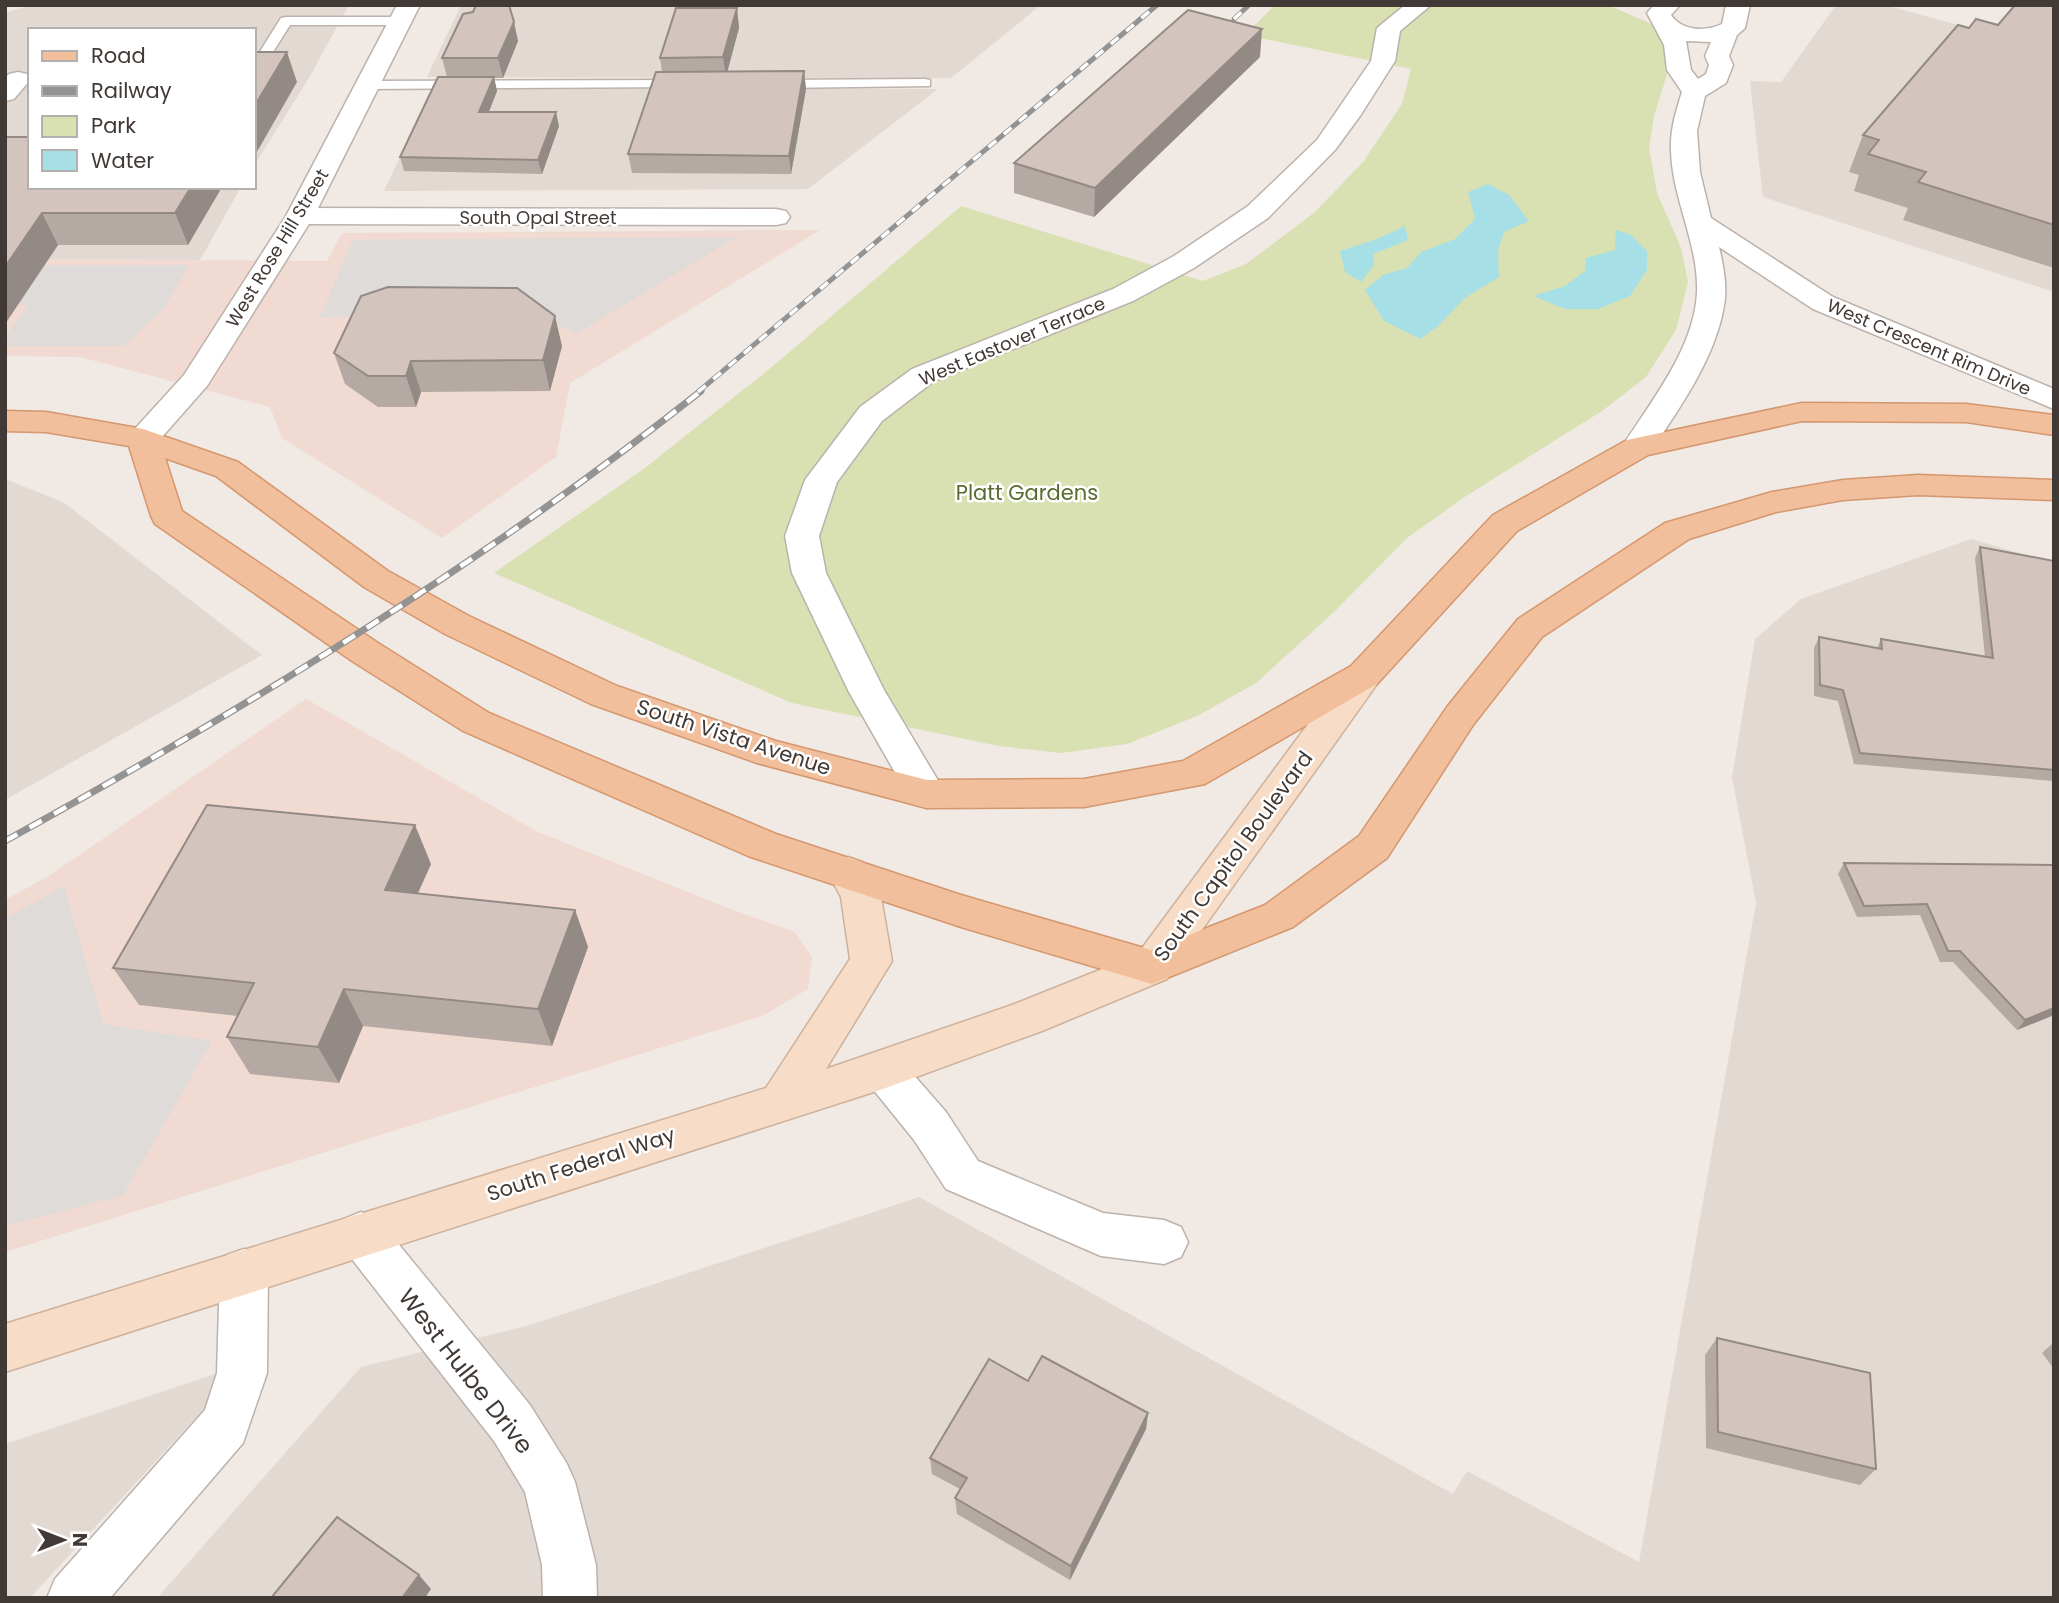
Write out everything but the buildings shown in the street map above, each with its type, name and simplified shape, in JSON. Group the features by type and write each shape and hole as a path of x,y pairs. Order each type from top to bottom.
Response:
{"main road":[{"name":"South Capitol Boulevard","path":"1152,967 1364,675 1505,523 1638,447 1802,412 1966,413 2054,425"},
{"name":"South Vista Avenue","path":"5,421 46,422 143,439 227,470 376,579 457,625 604,695 770,753 927,794 1084,793 1192,774 1364,675"},
{"path":"143,439 167,516 408,680 476,722 762,845 961,911 1152,967"},
{"name":"South Capitol Boulevard","path":"1152,967 1279,916 1373,847 1460,716 1530,628 1677,531 1772,502 1843,490 1919,485 2054,490"},
{"path":"782,1101 871,961 861,897 848,873"},
{"name":"South Federal Way","path":"5,1348 883,1070 1027,1018 1152,967"}],"street":[{"name":"West Eastover Terrace","path":"927,794 867,692 810,573 802,536 821,480 871,414 923,375 1123,295 1184,262 1258,212 1326,145 1383,61 1389,28 1420,5"},
{"name":"West Rose Hill Street","path":"143,439 196,380 300,216 405,13"},
{"path":"1660,15 1698,35 1729,17"},
{"path":"1660,15 1676,45 1679,70 1694,92"},
{"path":"1638,447 1690,359 1704,326 1711,294 1700,223 1684,154 1687,116 1694,92 1717,78 1721,65 1717,55 1729,17"},
{"name":"South Opal Street","path":"300,216 776,217"},
{"name":"West Crescent Rim Drive","path":"1700,223 1823,303 2054,400"},
{"path":"883,1070 930,1126 962,1175 1101,1234 1164,1242"},
{"name":"West Hulbe Drive","path":"361,1234 408,1297 512,1423 549,1482 569,1565 570,1598"},
{"path":"74,1598 225,1425 242,1373 244,1271"}],"lane":[{"path":"256,68 286,21 405,13"},
{"path":"758,84 925,83"},
{"path":"367,85 688,84"}],"shaded area":[{"path":"32,5 349,5 309,78 256,163 256,28 28,28 28,165 5,165 5,13"},
{"path":"461,5 1041,5 951,78 427,77"},
{"path":"1836,5 1885,5 2054,51 2054,292 1763,197 1750,81 1781,82"},
{"path":"433,87 938,89 808,189 384,191"},
{"path":"32,189 240,189 200,260 5,259 5,225"},
{"path":"820,230 570,383 556,457 442,538 282,438 270,407 80,357 5,356 5,259 327,261 342,233"},
{"path":"737,237 576,334 539,314 320,317 353,240"},
{"path":"5,265 189,265 164,308 124,346 5,346 5,338 28,305 5,304"},
{"path":"5,479 63,502 262,655 5,800"},
{"path":"1971,539 2054,563 2054,1598 157,1598 361,1367 530,1325 919,1197 1453,1494 1467,1471 1639,1562 1756,903 1732,777 1755,639 1801,599"},
{"path":"306,699 536,831 730,909 795,932 812,957 808,989 762,1016 5,1252 5,900 49,876"},
{"path":"64,886 103,1024 212,1041 123,1195 5,1226 5,919"},
{"path":"245,1364 30,1598 5,1598 5,1444"}],"green space":[{"name":"Platt Gardens","path":"1275,5 1608,5 1649,23 1663,36 1672,58 1654,116 1649,148 1657,193 1681,248 1688,282 1676,330 1646,377 1602,411 1466,496 1407,538 1334,612 1256,683 1197,716 1127,744 1061,753 999,746 792,703 494,573 645,468 773,366 961,206 1203,281 1246,264 1315,212 1363,162 1402,104 1411,69 1245,35"}],"water":[{"path":"1488,184 1509,195 1529,221 1504,232 1498,251 1499,277 1465,298 1437,327 1420,339 1384,321 1365,290 1383,275 1407,268 1421,252 1455,239 1475,219 1468,192"},
{"path":"1405,226 1408,240 1373,254 1374,265 1361,282 1345,272 1340,251"},
{"path":"1616,230 1631,235 1647,251 1647,270 1630,296 1598,309 1565,309 1533,296 1565,286 1585,271 1586,258 1615,250"}],"railway":[{"path":"698,392 1157,5"},
{"path":"1234,19 1249,5"},
{"path":"5,841 185,739 362,631 535,515 701,391"}]}
